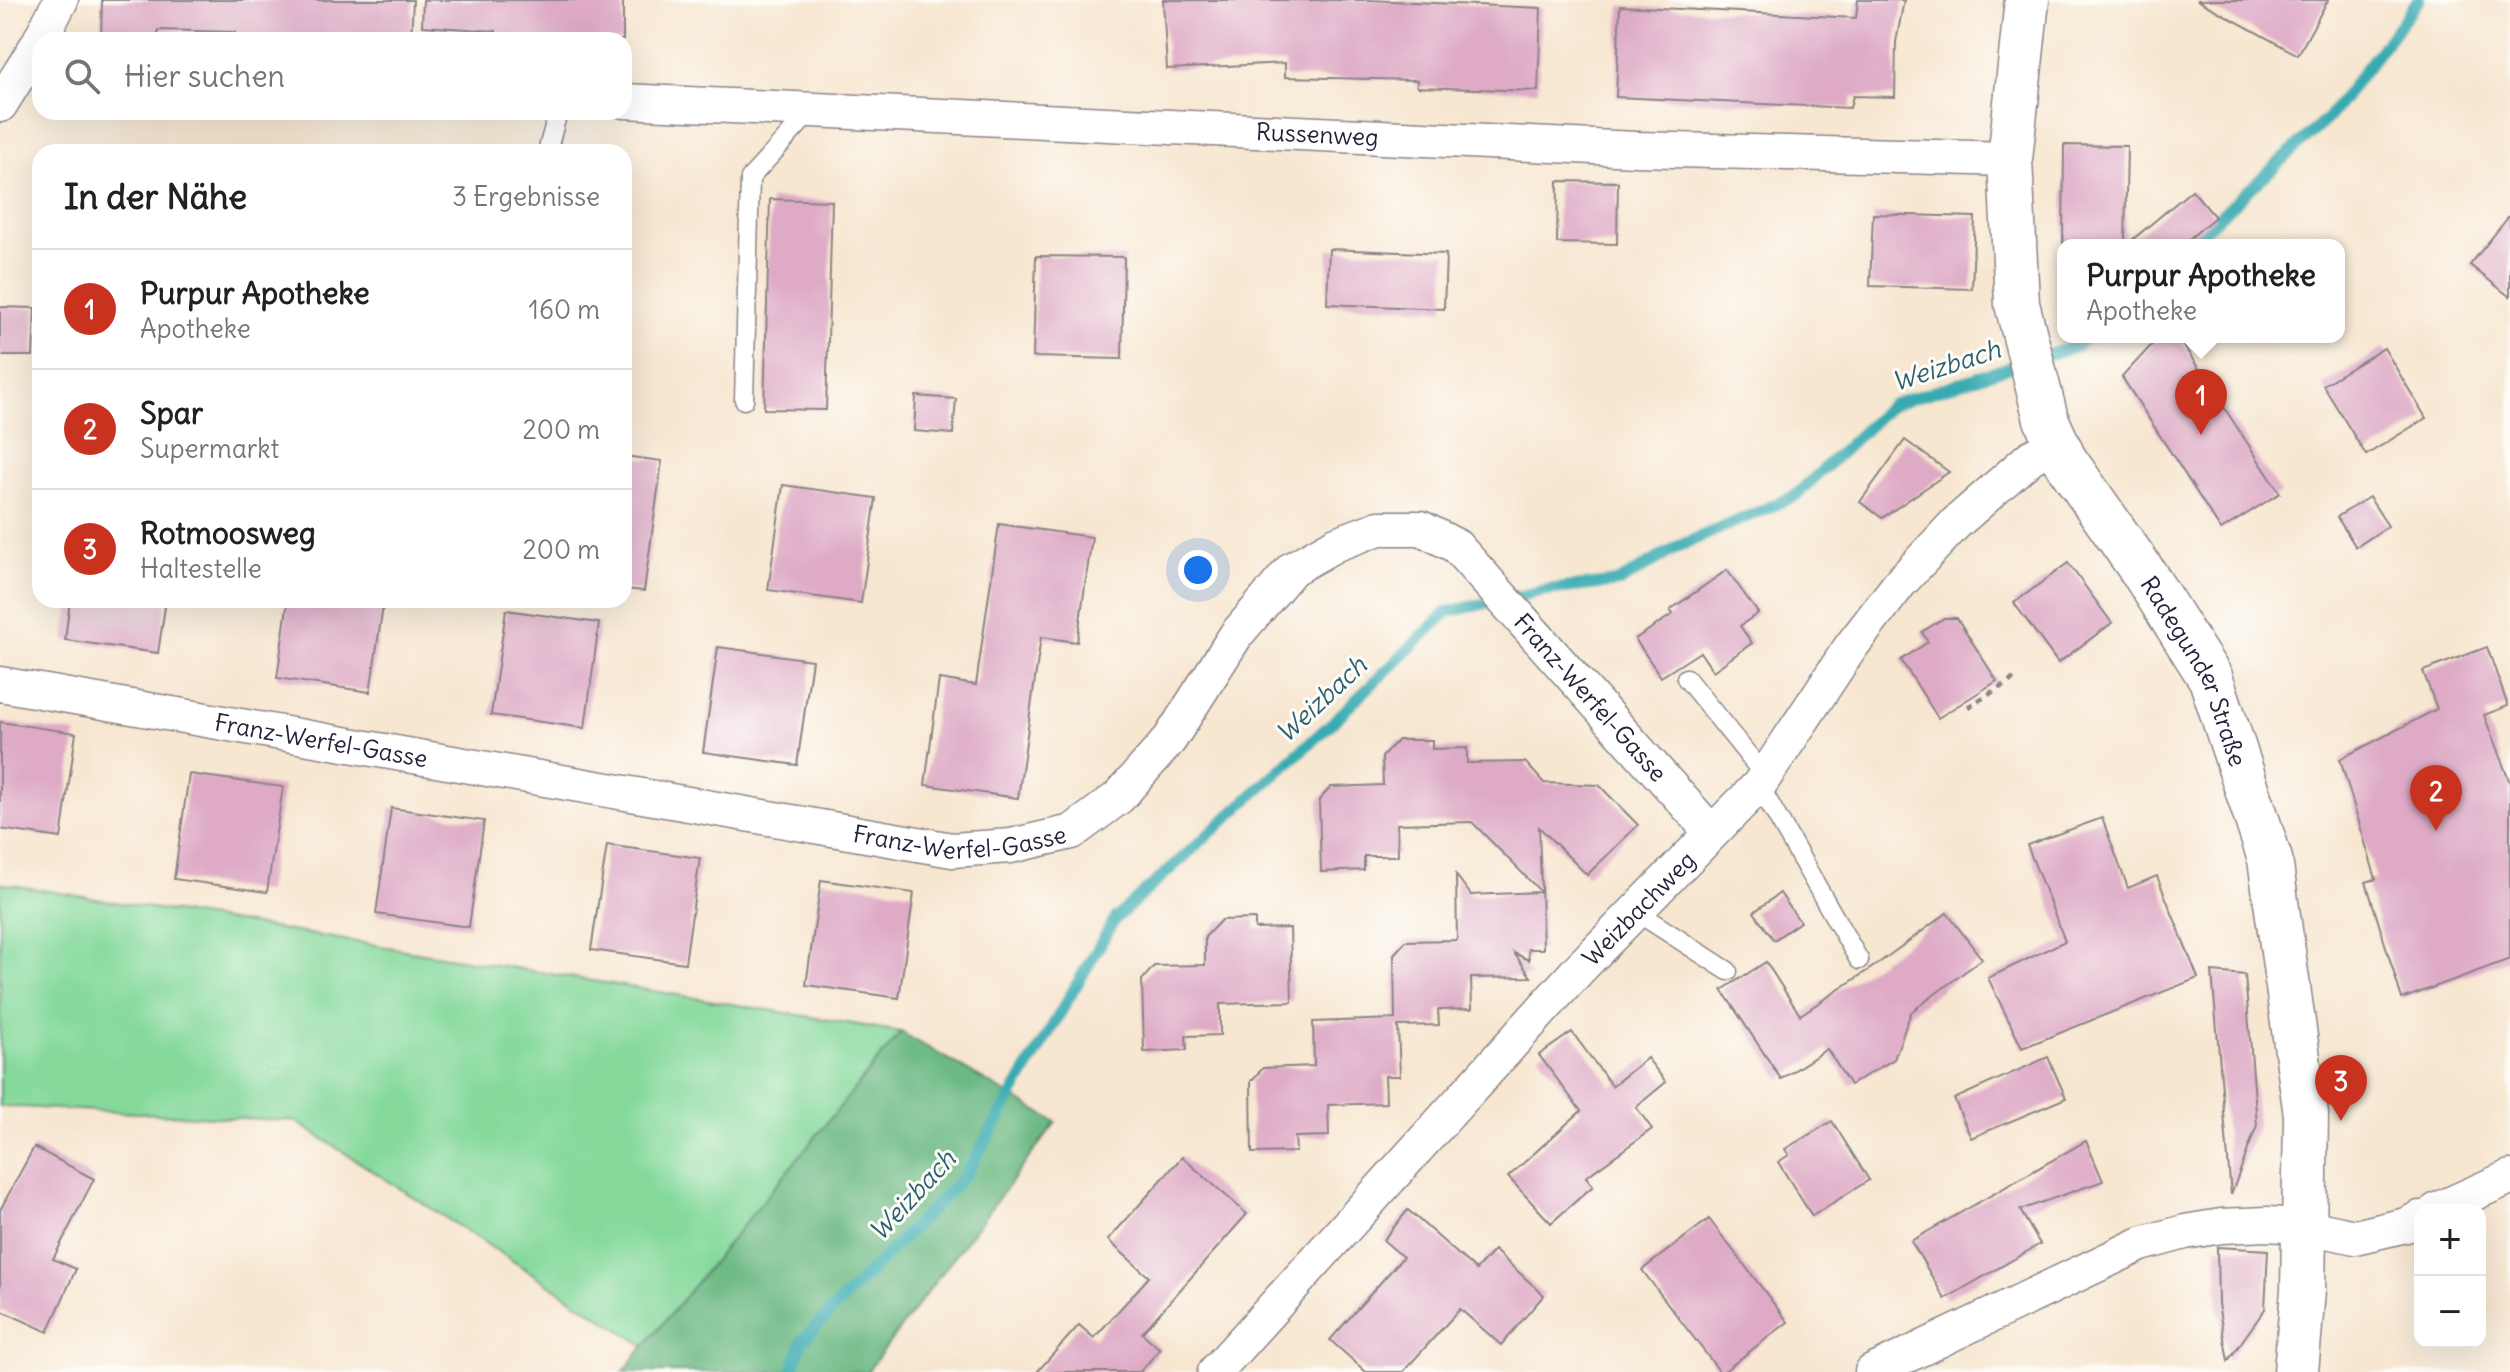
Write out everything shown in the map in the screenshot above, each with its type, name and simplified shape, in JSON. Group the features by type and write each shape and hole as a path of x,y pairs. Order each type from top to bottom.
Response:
{"main road":[{"name":"Radegunder Straße","path":"2027,0 2010,159 2017,304 2040,398 2056,444 2211,679 2270,859 2306,1115 2303,1290 2296,1372"}],"street":[{"path":"44,32 61,0"},
{"path":"13,95 32,56"},
{"name":"Russenweg","path":"632,101 1636,149 2010,159"},
{"name":"Weizbachweg","path":"1215,1372 1570,980 1762,780 1850,648 1900,583 1956,523 2031,457 2056,444"},
{"name":"Franz-Werfel-Gasse","path":"0,684 952,850 1011,846 1072,832 1119,797 1170,739 1236,635 1292,569 1336,544 1379,528 1421,528 1456,546 1711,832"},
{"path":"2450,1204 2510,1177"},
{"path":"1872,1372 2141,1244 2221,1226 2303,1226 2355,1237 2414,1221"}],"lane":[{"path":"744,400 750,178 812,110"},
{"path":"549,144 556,120"},
{"path":"1686,678 1762,780 1859,960"},
{"path":"1635,911 1728,971"}],"path":[{"path":"1968,707 2015,678"}],"green space":[{"path":"0,883 901,1032 645,1346 295,1121 0,1106"},
{"path":"901,1032 1056,1122 867,1372 623,1372"}],"building":[{"path":"102,0 413,0 411,32 101,32"},
{"path":"423,0 623,0 623,32 496,32 422,26"},
{"path":"1163,0 1370,0 1541,8 1538,91 1417,87 1417,80 1285,77 1285,63 1167,69"},
{"path":"1858,0 1904,0 1896,42 1895,97 1853,96 1850,108 1616,97 1620,6 1856,18"},
{"path":"2197,0 2328,0 2298,55"},
{"path":"2064,145 2127,146 2125,239 2063,239"},
{"path":"1558,181 1618,182 1617,244 1557,243"},
{"path":"2192,190 2215,217 2189,239 2133,239"},
{"path":"770,199 832,201 826,410 764,409"},
{"path":"1873,214 1975,217 1972,289 1870,286"},
{"path":"2510,215 2510,297 2470,265"},
{"path":"1329,249 1446,254 1444,309 1327,304"},
{"path":"1036,256 1124,257 1122,359 1033,357"},
{"path":"0,307 32,308 32,356 0,356"},
{"path":"2153,343 2182,343 2280,493 2221,530 2122,377"},
{"path":"2384,348 2426,418 2366,455 2323,385"},
{"path":"916,396 956,399 953,434 914,431"},
{"path":"1905,440 1949,472 1882,518 1860,502"},
{"path":"632,457 662,461 644,591 632,590"},
{"path":"783,485 876,498 861,603 768,590"},
{"path":"2369,497 2388,526 2356,547 2337,517"},
{"path":"999,524 1092,537 1077,642 1041,637 1018,798 925,785 939,679 976,685"},
{"path":"2068,563 2112,623 2058,663 2014,603"},
{"path":"1727,570 1758,613 1740,626 1752,643 1713,671 1700,652 1661,677 1635,639 1673,614 1670,610"},
{"path":"69,608 165,608 158,653 65,640"},
{"path":"287,608 383,608 370,692 277,678"},
{"path":"506,610 599,623 585,728 491,715"},
{"path":"1944,618 1957,618 1997,681 1938,718 1901,660 1928,642 1922,632"},
{"path":"718,647 812,660 797,765 703,752"},
{"path":"2487,647 2508,706 2484,715 2510,783 2510,959 2402,999 2366,882 2376,879 2340,759 2437,709 2423,671"},
{"path":"0,722 76,733 61,838 0,829"},
{"path":"1398,740 1432,740 1432,749 1467,748 1467,763 1525,762 1544,783 1599,785 1638,825 1587,875 1539,827 1543,949 1528,949 1529,960 1514,953 1531,977 1471,978 1472,1009 1438,1010 1439,1025 1398,1026 1400,1076 1385,1076 1386,1103 1328,1105 1329,1136 1295,1137 1296,1152 1252,1153 1251,1081 1263,1068 1314,1066 1313,1022 1395,1019 1394,954 1406,941 1457,940 1456,875 1471,895 1541,892 1472,822 1397,824 1398,856 1364,856 1364,870 1321,872 1319,800 1331,787 1383,785 1382,757"},
{"path":"189,774 283,787 267,892 174,879"},
{"path":"391,808 484,821 469,927 376,914"},
{"path":"2102,818 2128,888 2157,876 2198,978 2022,1048 1988,978 2065,941 2027,845"},
{"path":"607,845 700,858 685,963 591,950"},
{"path":"821,880 914,893 899,998 806,985"},
{"path":"1780,893 1800,922 1774,940 1754,912"},
{"path":"1947,913 1982,959 1911,1012 1894,1059 1850,1085 1827,1049 1781,1079 1722,990 1766,962 1800,1015"},
{"path":"1255,919 1255,929 1290,928 1292,1002 1220,1004 1220,1035 1186,1036 1187,1050 1144,1052 1142,980 1154,966 1205,965 1205,937 1221,920"},
{"path":"2212,972 2245,975 2257,1125 2231,1195"},
{"path":"1572,1032 1612,1086 1647,1058 1666,1082 1636,1107 1652,1129 1586,1177 1593,1186 1551,1223 1508,1177 1581,1111 1539,1055"},
{"path":"2048,1057 2066,1098 1971,1138 1954,1099"},
{"path":"1832,1121 1869,1180 1812,1216 1778,1162 1789,1155 1785,1149"},
{"path":"2086,1141 2103,1181 2020,1210 2040,1244 1945,1299 1911,1241"},
{"path":"34,1147 94,1179 53,1259 76,1269 48,1332 0,1310 0,1210"},
{"path":"1182,1157 1247,1214 1142,1333 1160,1349 1140,1372 1037,1372 1079,1325 1094,1338 1149,1277 1108,1240"},
{"path":"1408,1210 1476,1270 1494,1250 1544,1295 1501,1345 1460,1309 1403,1372 1366,1372 1330,1340 1403,1257 1383,1240"},
{"path":"1709,1219 1788,1322 1723,1372 1642,1270"},
{"path":"2217,1247 2268,1250 2265,1309 2228,1361 2218,1304"}],"waterway":[{"name":"Weizbach","path":"2195,239 2328,118 2419,0"},
{"name":"Weizbach","path":"792,1372 802,1341 966,1174 1115,919 1333,722 1447,612 1546,590 1619,582 1679,546 1795,496 1891,405 2079,343"}],"place":[{"name":"Purpur Apotheke","path":"2201,435"},
{"name":"Spar","path":"2436,831"},
{"name":"Rotmoosweg","path":"2341,1121"}]}
